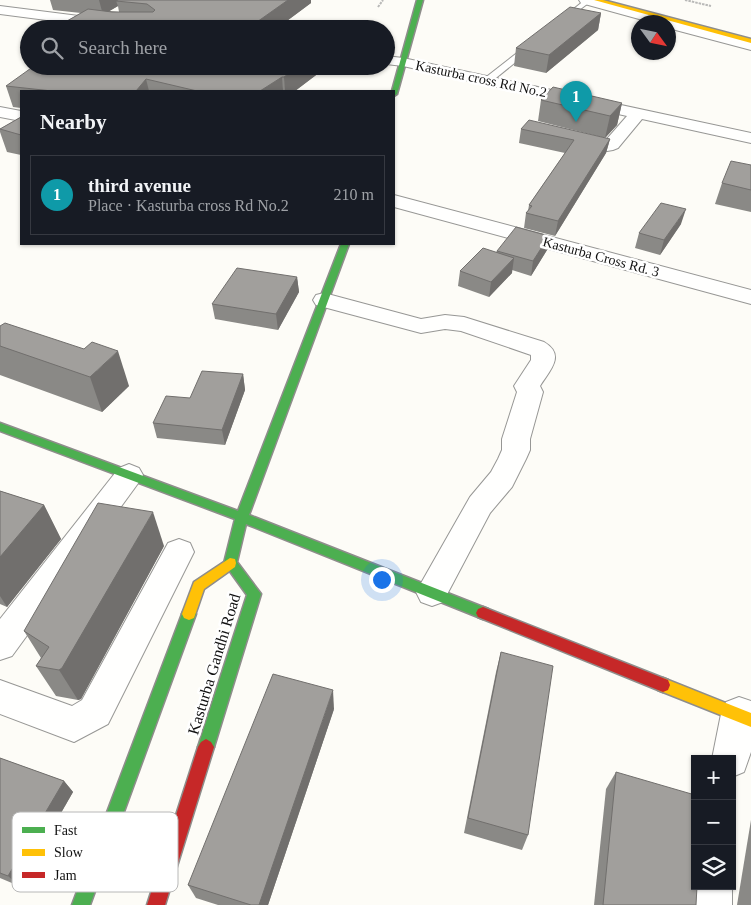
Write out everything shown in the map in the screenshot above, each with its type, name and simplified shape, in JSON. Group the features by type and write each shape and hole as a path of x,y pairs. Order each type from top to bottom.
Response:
{"main road":[{"path":"395,90 420,0"},
{"path":"597,0 751,41"},
{"path":"631,0 751,30"},
{"path":"115,812 199,586 230,563 242,516 345,245"},
{"path":"0,427 242,516 745,717"},
{"name":"Kasturba Gandhi Road","path":"178,835 254,594 230,563"},
{"path":"81,905 86,892"},
{"name":"Kasturba Gandhi Road","path":"156,905 160,892"}],"street":[{"path":"586,0 638,15"},
{"path":"0,10 84,20"},
{"path":"105,20 118,13"},
{"path":"676,26 751,46"},
{"name":"Kasturba cross Rd No.2","path":"395,61 751,138"},
{"path":"0,112 20,116"},
{"path":"560,134 608,146 612,144 637,114"},
{"name":"Kasturba Cross Rd. 3","path":"395,201 751,297"},
{"path":"324,300 421,326 445,322 464,324 536,347 544,352 542,360 527,386 530,392 516,439 516,450 512,459 502,479 480,505 432,592"},
{"path":"0,645 129,475"},
{"path":"0,697 74,724 95,712 179,552"},
{"path":"732,755 745,717"},
{"path":"711,890 711,905"}],"lane":[{"path":"559,24 586,0"},
{"path":"488,80 539,40"}],"path":[{"path":"378,7 383,0"},
{"path":"685,0 711,6"}],"building":[{"path":"288,0 260,20 69,20 88,9 112,12 153,12 155,10 147,4 116,1"},
{"path":"570,7 601,13 549,55 516,48"},
{"path":"21,75 287,75 262,90 193,90 146,79 137,90 43,90 6,86"},
{"path":"553,87 622,103 610,116 541,100"},
{"path":"20,118 20,135 0,129"},
{"path":"529,120 610,139 558,221 526,213 532,206 529,205 574,140 521,129"},
{"path":"731,161 751,165 751,190 722,183"},
{"path":"661,203 686,209 664,240 639,233"},
{"path":"516,227 549,236 533,261 497,251"},
{"path":"483,248 514,258 491,282 460,271"},
{"path":"237,268 297,277 276,314 212,304"},
{"path":"5,323 84,349 92,342 118,351 90,377 0,346 0,326"},
{"path":"202,371 243,374 222,430 153,423 166,396 190,398"},
{"path":"0,491 44,505 0,557"},
{"path":"98,503 153,512 62,668 59,670 36,666 49,647 24,631"},
{"path":"501,652 553,666 528,835 468,818"},
{"path":"273,674 333,690 259,905 251,905 188,885"},
{"path":"0,758 64,781 46,812 12,812 12,869 8,876 0,873"},
{"path":"616,772 691,794 691,890 697,890 696,905 603,905"}],"traffic: fast":[{"path":"395,90 420,0"},
{"path":"230,563 242,517 345,245"},
{"path":"0,427 242,517 483,613"},
{"path":"206,747 254,594 230,563"},
{"path":"116,812 189,614"},
{"path":"81,905 86,892"}],"traffic: slow":[{"path":"597,0 751,41"},
{"path":"189,614 199,586 230,563"},
{"path":"663,685 751,720"}],"traffic: jam":[{"path":"483,613 663,685"},
{"path":"178,835 206,747"},
{"path":"156,905 160,892"}],"place":[{"name":"third avenue","path":"576,122"}]}
